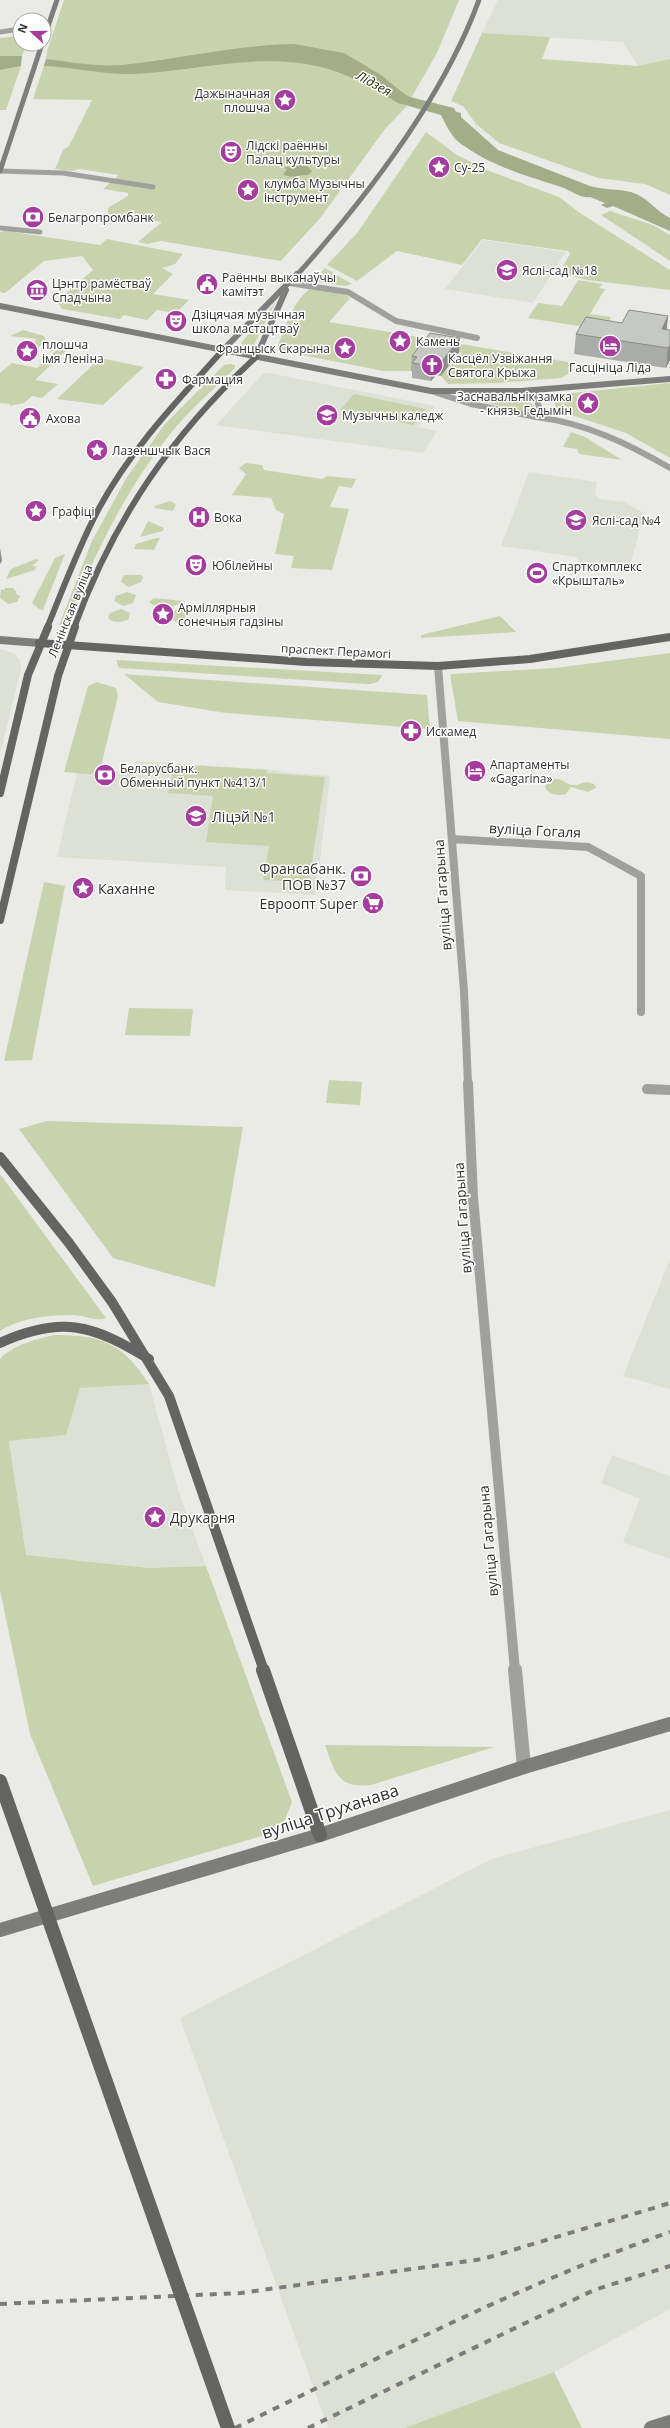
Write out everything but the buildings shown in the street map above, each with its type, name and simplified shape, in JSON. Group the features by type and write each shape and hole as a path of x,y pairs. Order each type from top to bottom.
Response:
{"main road":[{"path":"52,12 57,0"},
{"path":"223,350 289,283 376,181 422,111 453,56 479,0"},
{"path":"0,171 38,52"},
{"path":"256,357 289,283"},
{"path":"0,306 432,391 468,393 534,391 670,379"},
{"name":"Ленінская вуліца","path":"0,793 28,675 39,643 80,547 98,510 127,463 156,424 223,350"},
{"name":"Ленінская вуліца","path":"0,920 58,676 68,645 107,551 151,475 188,426 256,357"},
{"name":"праспект Перамогі","path":"0,640 306,662 438,666 530,659 670,637"},
{"path":"0,1157 60,1231 109,1296 150,1360 169,1396 320,1834"},
{"path":"0,1343 40,1326 62,1325 88,1328 116,1338 150,1360"},
{"name":"вуліца Труханава","path":"0,1930 320,1834 524,1767 670,1724"},
{"path":"0,1782 228,2428"},
{"path":"652,2428 670,2422"}],"street":[{"path":"0,32 12,30"},
{"path":"0,171 63,173 153,187"},
{"path":"0,228 40,232"},
{"path":"289,283 348,292 396,321 477,338"},
{"path":"432,391 471,404 536,417 560,419 610,435 670,468"},
{"path":"534,391 541,413 536,417"},
{"name":"вуліца Гагарына","path":"438,666 464,991 473,1197 488,1382 524,1767"},
{"name":"вуліца Гогаля","path":"452,839 588,847 641,876 641,1012"},
{"path":"647,1089 670,1090"}],"shaded area":[{"path":"64,0 459,0 437,53 406,107 385,129 321,217 281,261 161,241 147,244 138,242 162,222 108,214 108,208 128,196 128,193 103,189 119,175 79,169 72,171 55,169 63,150 69,146 92,100 33,99 47,52 52,52 52,36"},
{"path":"498,0 670,0 670,59 638,66 623,42 482,33"},
{"path":"482,33 550,37 542,59 638,66 670,59 670,195 645,184 598,178 499,143 476,124 463,106 451,101"},
{"path":"12,37 12,52 24,52 22,56 0,56 0,38"},
{"path":"21,66 6,110 0,110 0,70"},
{"path":"426,132 457,155 487,170 559,197 580,213 670,270 670,290 587,280 559,273 570,254 568,251 482,239 462,265 397,251 357,281 327,265 358,232"},
{"path":"610,211 653,225 670,235 670,261 601,215"},
{"path":"6,231 100,245 107,239 183,254 175,264 162,268 173,274 153,294 189,300 176,313 157,310 147,320 124,315 120,319 62,309 57,301 93,270 82,256 44,261 5,293 0,292 0,232"},
{"name":"Яслі-сад №18","path":"483,240 566,252 533,303 445,289"},
{"path":"325,268 352,284 345,286 313,281"},
{"path":"578,280 602,284 599,288 605,289 590,314 611,317 603,330 528,318 538,303 562,306"},
{"path":"309,289 345,294 350,298 329,322 574,363 568,374 561,378 499,383 448,384 441,376 462,353 427,347 424,354 411,371 383,371 282,351 278,346 287,323 298,301"},
{"path":"275,303 254,345 242,346 241,343"},
{"path":"23,330 44,336 46,340 37,349 28,348 37,339 10,336"},
{"path":"65,342 74,343 35,380 58,384 42,398 32,396 24,403 9,406 10,404 0,403 0,373 12,363 37,368"},
{"path":"100,358 144,367 103,405 57,399"},
{"path":"224,365 235,365 235,368 182,420 141,474 100,547 66,625 59,625 92,541 127,477 165,424"},
{"name":"Музычны каледж","path":"269,373 435,406 418,427 437,431 423,453 216,425 263,374"},
{"path":"670,383 670,458 626,433 559,411 555,405 555,399 561,394"},
{"path":"354,394 426,409 413,425 340,410"},
{"path":"518,396 526,398 534,406 533,410 524,412 472,399"},
{"path":"571,432 585,437 622,460 579,454 577,449 563,447"},
{"path":"246,463 262,465 264,470 322,479 327,476 356,479 352,488 339,486 330,507 349,509 332,570 291,568 294,556 275,554 284,514 276,510 271,498 232,495 246,474 239,468"},
{"name":"Яслі-сад №4","path":"529,472 597,482 595,494 600,499 624,502 644,513 630,566 585,571 576,557 501,546"},
{"path":"170,501 176,504 173,511 154,508 155,506"},
{"path":"148,521 164,528 163,531 140,537"},
{"path":"160,538 154,550 134,549 136,544"},
{"path":"65,554 43,610 39,609 32,603 55,558"},
{"path":"36,559 39,560 32,566 36,566 35,570 6,579 11,569"},
{"path":"141,575 143,577 141,582 129,587 121,582 123,576"},
{"path":"5,588 13,588 17,592 15,593 20,596 17,602 8,604 0,598 1,589 4,590"},
{"path":"127,592 136,595 133,603 123,606 114,601 116,596"},
{"path":"154,598 184,601 175,606 162,608 149,602"},
{"path":"190,604 182,626 172,619 174,611"},
{"path":"121,609 130,613 128,620 115,622 108,618 110,613"},
{"path":"500,616 516,632 421,638 421,635"},
{"path":"0,649 14,653 20,660 21,669 0,754"},
{"path":"670,653 670,739 458,721 450,674 555,668"},
{"path":"116,660 382,675 377,682 367,684 119,668"},
{"path":"124,674 427,695 430,729 226,713 158,702"},
{"path":"97,682 116,688 118,696 99,775 64,772 88,686"},
{"name":"Ліцэй №1","path":"135,761 277,770 280,772 330,776 316,895 225,890 226,867 57,857 78,769 132,772"},
{"path":"175,764 267,770 267,773 325,777 309,882 263,880 269,846 206,842 213,796 168,793"},
{"path":"556,779 572,785 588,782 594,784 596,788 588,792 571,787 566,794 554,794 549,792 545,787 547,781"},
{"path":"44,882 65,886 32,1060 4,1061"},
{"path":"129,1008 193,1009 190,1036 125,1035"},
{"path":"329,1080 362,1082 360,1105 326,1103"},
{"path":"47,1121 243,1127 215,1287 113,1258 19,1129"},
{"path":"0,1174 106,1318 94,1319 73,1315 35,1318 16,1323 0,1331"},
{"path":"670,1259 670,1389 623,1376"},
{"path":"54,1335 86,1337 110,1344 130,1359 149,1384 80,1388 66,1435 9,1441 26,1555 149,1568 206,1566 292,1802 285,1820 275,1832 93,1886 30,1734 0,1590 0,1359 18,1346"},
{"path":"149,1384 179,1493 206,1566 149,1568 26,1555 9,1441 66,1435 79,1388"},
{"path":"612,1455 670,1476 670,1559 623,1542 640,1499 601,1483"},
{"path":"325,1745 494,1747 371,1785 360,1786 344,1781 339,1777 335,1771"},
{"path":"670,1810 670,2309 554,2372 405,2428 328,2428 180,2018 492,1859"},
{"path":"554,2372 582,2428 405,2428"}],"water":[{"path":"294,44 344,53 381,75 407,96 402,103 338,72 304,64 280,61 231,63 134,74 44,66 46,59 94,65 122,65 250,47"},
{"path":"0,56 22,56 21,66 0,70"},
{"path":"441,108 461,113 461,117 498,150 590,186 637,194 670,218 670,231 613,206 607,208 601,205 605,203 590,197 580,196 564,188 515,172 480,156 465,146 453,135 445,122 448,119 443,113 438,112"},
{"path":"296,165 307,166 312,171 308,175 292,177 283,174 287,170 284,167 293,167"}],"waterway":[{"name":"Лідзея","path":"364,76 404,100 448,112 457,130 470,143"}],"railway":[{"path":"0,2304 241,2293 483,2259 670,2203"},
{"path":"235,2428 396,2349 504,2299 559,2275 670,2232"},
{"path":"308,2428 594,2290 670,2266"}],"place":[{"name":"Дажыначная плошча","path":"285,100"},
{"name":"Лідскі раённы Палац культуры","path":"231,152"},
{"name":"Су-25","path":"439,167"},
{"name":"клумба Музычны інструмент","path":"248,190"},
{"name":"Белагропромбанк","path":"33,217"},
{"name":"Яслі-сад №18","path":"507,270"},
{"name":"Раённы выканаўчы камітэт","path":"207,284"},
{"name":"Цэнтр рамёстваў Спадчына","path":"37,290"},
{"name":"Дзіцячая музычная школа мастацтваў","path":"176,321"},
{"name":"Камень","path":"400,341"},
{"name":"Гасцініца Ліда","path":"610,346"},
{"name":"Францыск Скарына","path":"345,348"},
{"name":"плошча імя Леніна","path":"27,351"},
{"name":"Касцёл Узвіжання Святога Крыжа","path":"432,365"},
{"name":"Фармация","path":"166,379"},
{"name":"Заснавальнік замка - князь Гедымін","path":"588,403"},
{"name":"Музычны каледж","path":"327,415"},
{"name":"Ахова","path":"30,418"},
{"name":"Лазеншчык Вася","path":"97,450"},
{"name":"Графіці","path":"36,511"},
{"name":"Вока","path":"199,517"},
{"name":"Яслі-сад №4","path":"576,520"},
{"name":"Юбілейны","path":"196,565"},
{"name":"Спарткомплекс «Крышталь»","path":"537,573"},
{"name":"Арміллярныя сонечныя гадзіны","path":"163,614"},
{"name":"Искамед","path":"411,731"},
{"name":"Апартаменты «Gagarina»","path":"475,771"},
{"name":"Беларусбанк. Обменный пункт №413/1","path":"105,775"},
{"name":"Ліцэй №1","path":"196,816"},
{"name":"Франсабанк. ПОВ №37","path":"361,876"},
{"name":"Каханне","path":"83,888"},
{"name":"Евроопт Super","path":"373,903"},
{"name":"Друкарня","path":"155,1517"}]}
